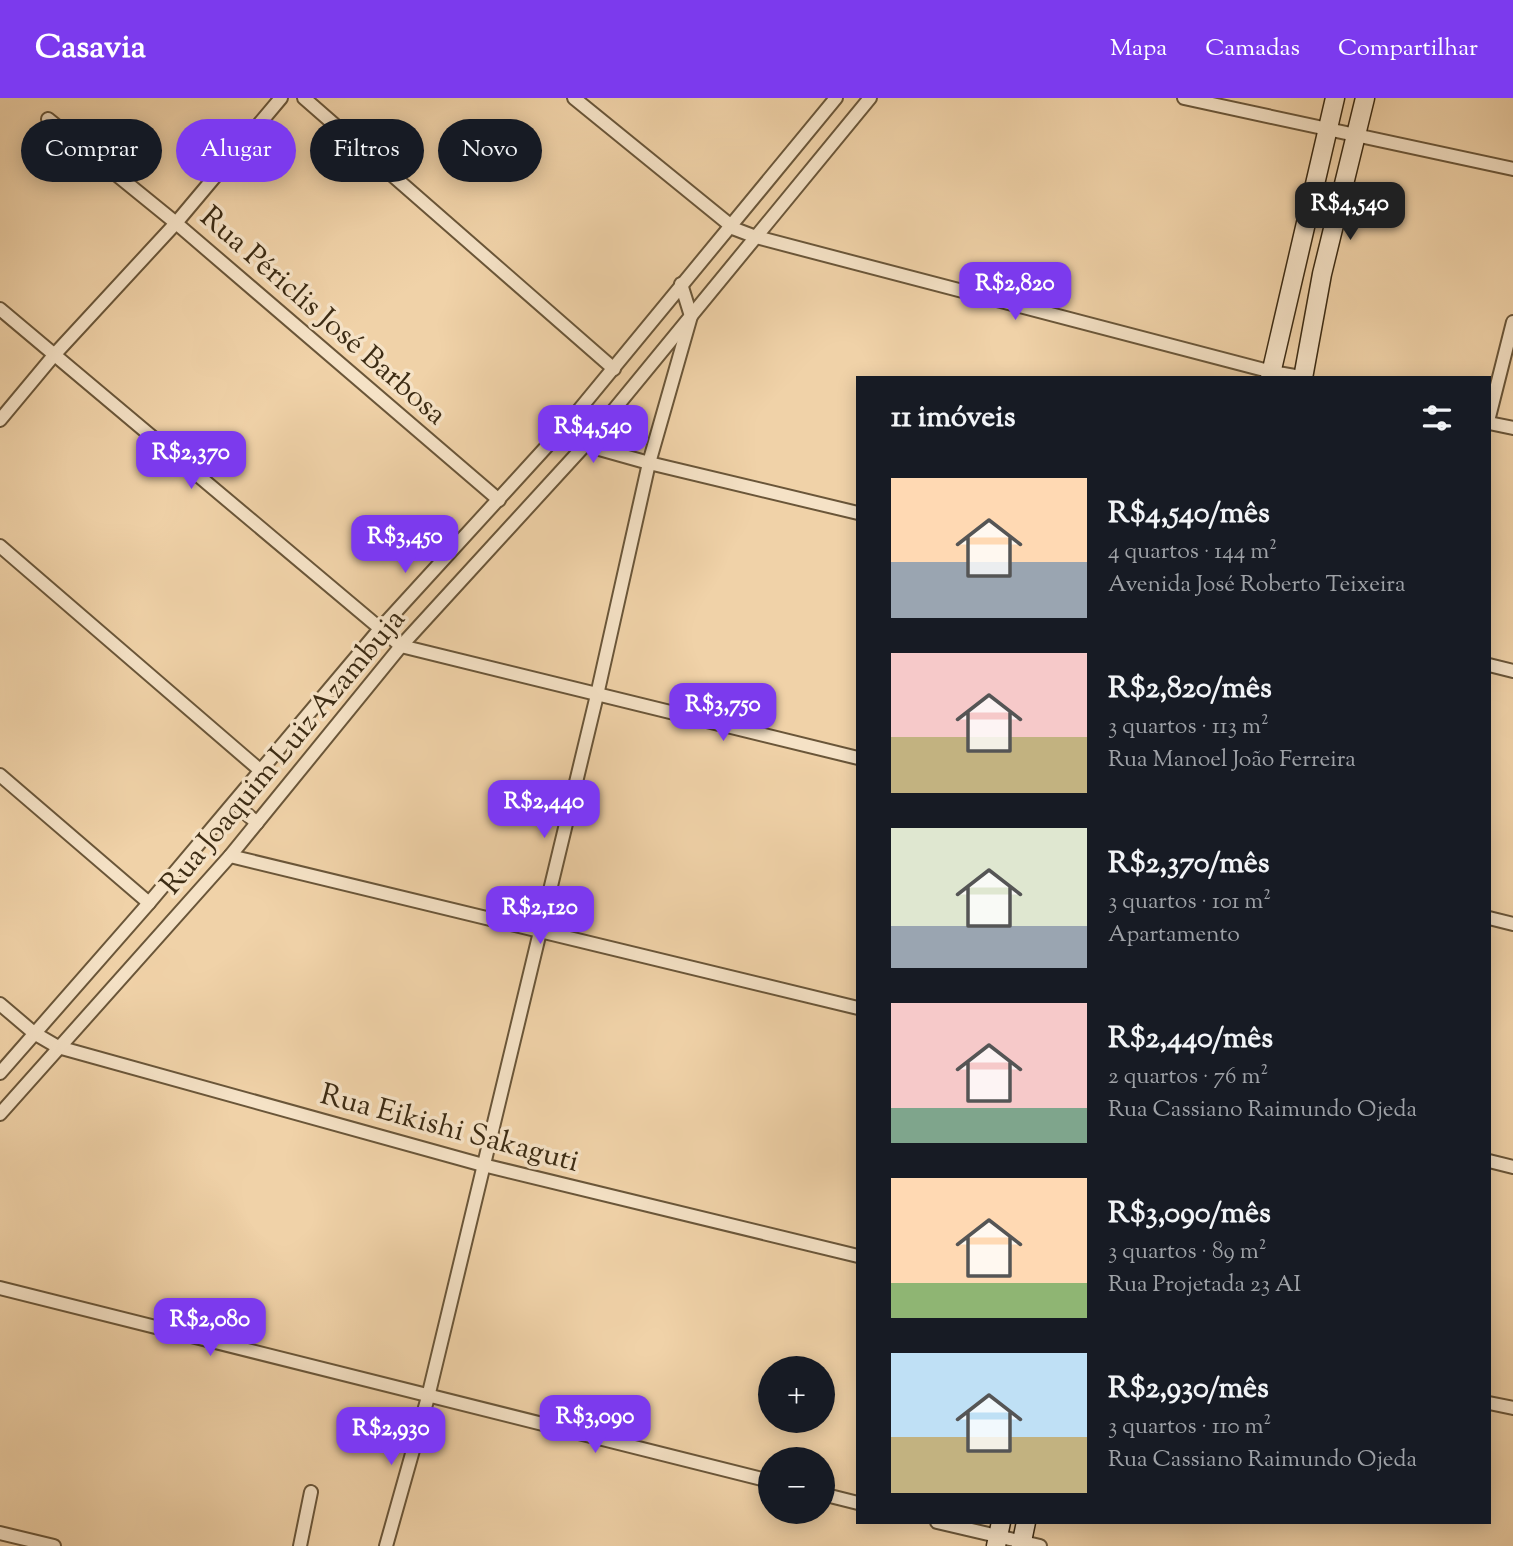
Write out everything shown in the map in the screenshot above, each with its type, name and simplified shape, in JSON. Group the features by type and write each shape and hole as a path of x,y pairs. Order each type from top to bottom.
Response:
{"street":[{"path":"0,420 55,354 176,223 281,98"},
{"path":"304,98 614,369"},
{"path":"574,98 731,226 756,237 1271,375 1335,98"},
{"name":"Rua Joaquim Luiz Azambuja","path":"0,1073 149,903 379,630 569,422 836,98"},
{"name":"Rua Joaquim Luiz Azambuja","path":"0,1114 230,856 401,646 584,445 870,98"},
{"path":"1184,98 1513,169"},
{"path":"1304,376 1322,274 1365,98"},
{"name":"Rua Périclis José Barbosa","path":"126,182 499,500"},
{"path":"386,1546 428,1397 597,695 649,463 691,316 681,284"},
{"path":"0,310 401,646 856,758"},
{"path":"1491,409 1513,322"},
{"path":"569,422 584,445 856,513"},
{"path":"1491,423 1513,428"},
{"path":"0,546 261,771"},
{"path":"1491,666 1513,671"},
{"path":"0,775 149,903"},
{"path":"234,803 257,823"},
{"path":"230,856 856,1008"},
{"path":"1491,918 1513,923"},
{"name":"Rua Eikishi Sakaguti","path":"0,1004 34,1033 58,1047 483,1165 856,1256"},
{"path":"1491,1162 1513,1167"},
{"path":"0,1288 758,1478"},
{"path":"1491,1402 1513,1408"},
{"path":"300,1546 311,1492"},
{"path":"835,1497 856,1502"},
{"path":"946,1524 998,1535 1021,1544 1040,1546"},
{"path":"1021,1544 1026,1524"},
{"path":"0,1532 54,1546"}]}
